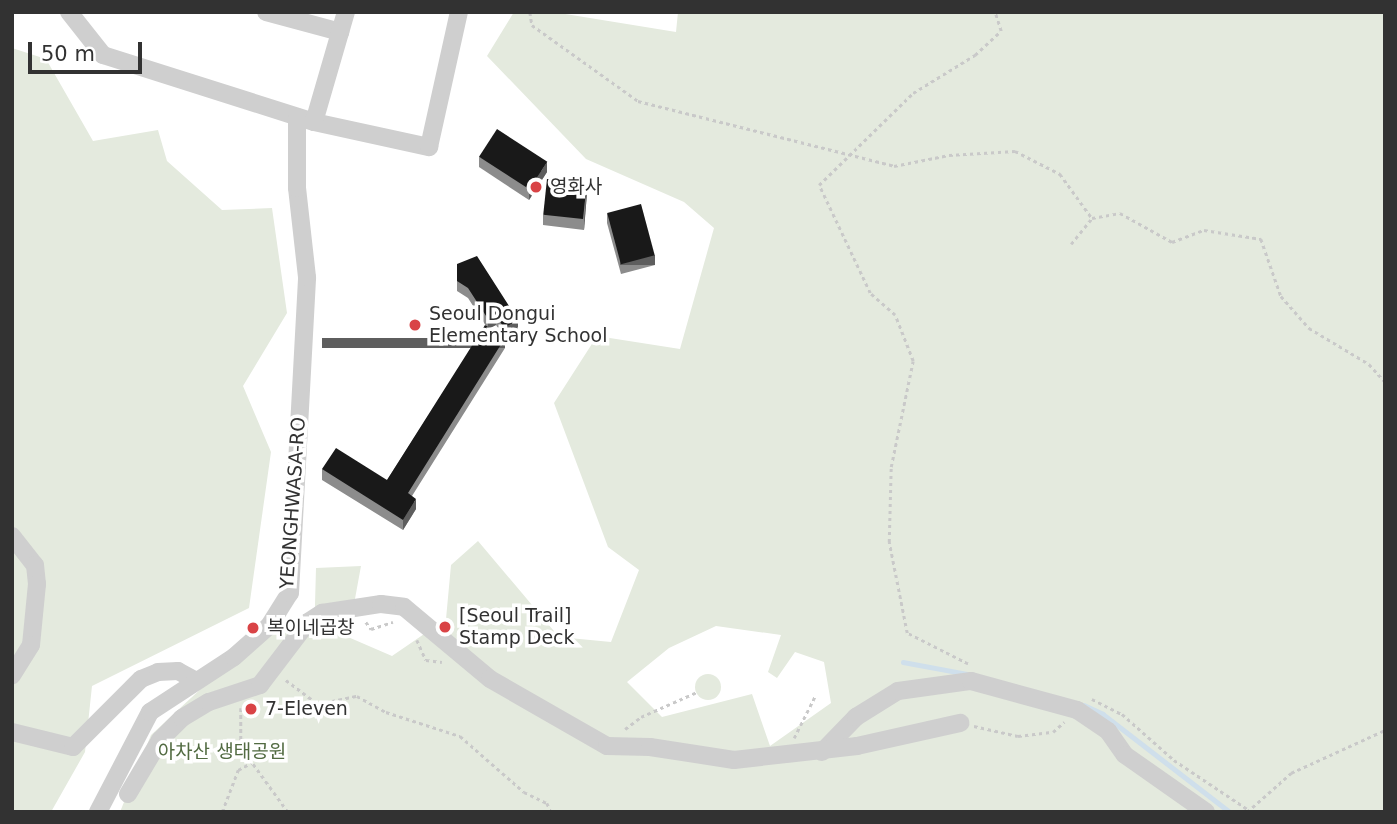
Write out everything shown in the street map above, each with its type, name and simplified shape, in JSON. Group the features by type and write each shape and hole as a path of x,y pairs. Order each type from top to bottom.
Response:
{"street":[{"path":"69,12 103,55 306,120 429,147 459,12"},
{"path":"266,12 340,32"},
{"name":"YEONGHWASA-RO","path":"98,812 150,712 194,680 234,657 269,626 290,593 307,277 297,188 306,120 346,12"},
{"path":"12,536 35,565 37,584 31,645 12,675"},
{"path":"128,794 154,748 182,718 242,690 260,685 271,673 297,632 322,613 381,604 404,607 490,679 615,747 650,747 734,760 786,753 822,752 960,723"},
{"path":"12,732 73,747 141,679 158,672 178,671 194,680"},
{"path":"822,752 856,718 898,691 971,681 1081,703 1108,731 1125,755 1206,812"}],"path":[{"path":"530,12 531,25 638,101 894,166 949,155 1015,152 1060,174 1092,218"},
{"path":"972,666 907,633 890,542 891,467 913,361 895,315 870,293 819,185 913,93 975,55 1001,30 995,12"},
{"path":"1071,244 1092,218 1120,213 1171,242 1204,230 1261,239 1281,296 1302,320 1369,364 1385,382"},
{"path":"271,673 318,704 357,696 386,712 460,736 524,792 547,803 551,812"},
{"path":"242,690 241,747 288,812"},
{"path":"615,747 632,722 697,692"},
{"path":"786,753 815,696"},
{"path":"960,723 1018,736 1053,732 1081,703 1122,714 1174,760 1248,811 1291,773 1385,730"},
{"path":"222,812 238,770 252,763"}],"green space":[{"name":"아차산 생태공원","path":"514,12 553,12 676,32 678,12 1385,12 1385,812 120,812 151,735 205,685 269,632 302,618 314,640 316,568 361,566 348,637 392,656 446,619 451,565 478,541 559,637 611,642 639,570 608,547 554,403 597,336 680,349 714,228 684,202 586,159 487,56","holes":["716,626 781,635 768,672 777,678 795,652 824,662 831,703 770,746 752,694 662,717 627,682 669,648"]},
{"path":"12,48 46,59 93,141 158,130 167,161 222,210 272,208 287,313 243,386 271,452 249,608 92,686 85,752 51,812 12,812"},
{"path":"708,674 717,678 721,687 717,696 708,700 699,696 695,687 699,678"}],"building":[{"path":"497,129 547,162 529,189 479,157"},
{"path":"547,179 587,183 583,219 543,215"},
{"path":"641,204 655,255 621,264 607,213"},
{"path":"477,256 518,320 504,328 496,315 488,319 468,288 457,281 457,264"},
{"path":"485,325 505,338 408,493 416,499 403,520 322,469 336,448 387,480"}],"waterway":[{"path":"903,662 968,674"},
{"path":"1084,705 1103,714 1230,812"}],"place":[{"name":"영화사","path":"536,187"},
{"name":"Seoul Dongui Elementary School","path":"415,325"},
{"name":"[Seoul Trail] Stamp Deck","path":"445,627"},
{"name":"복이네곱창","path":"253,628"},
{"name":"7-Eleven","path":"251,709"}]}
